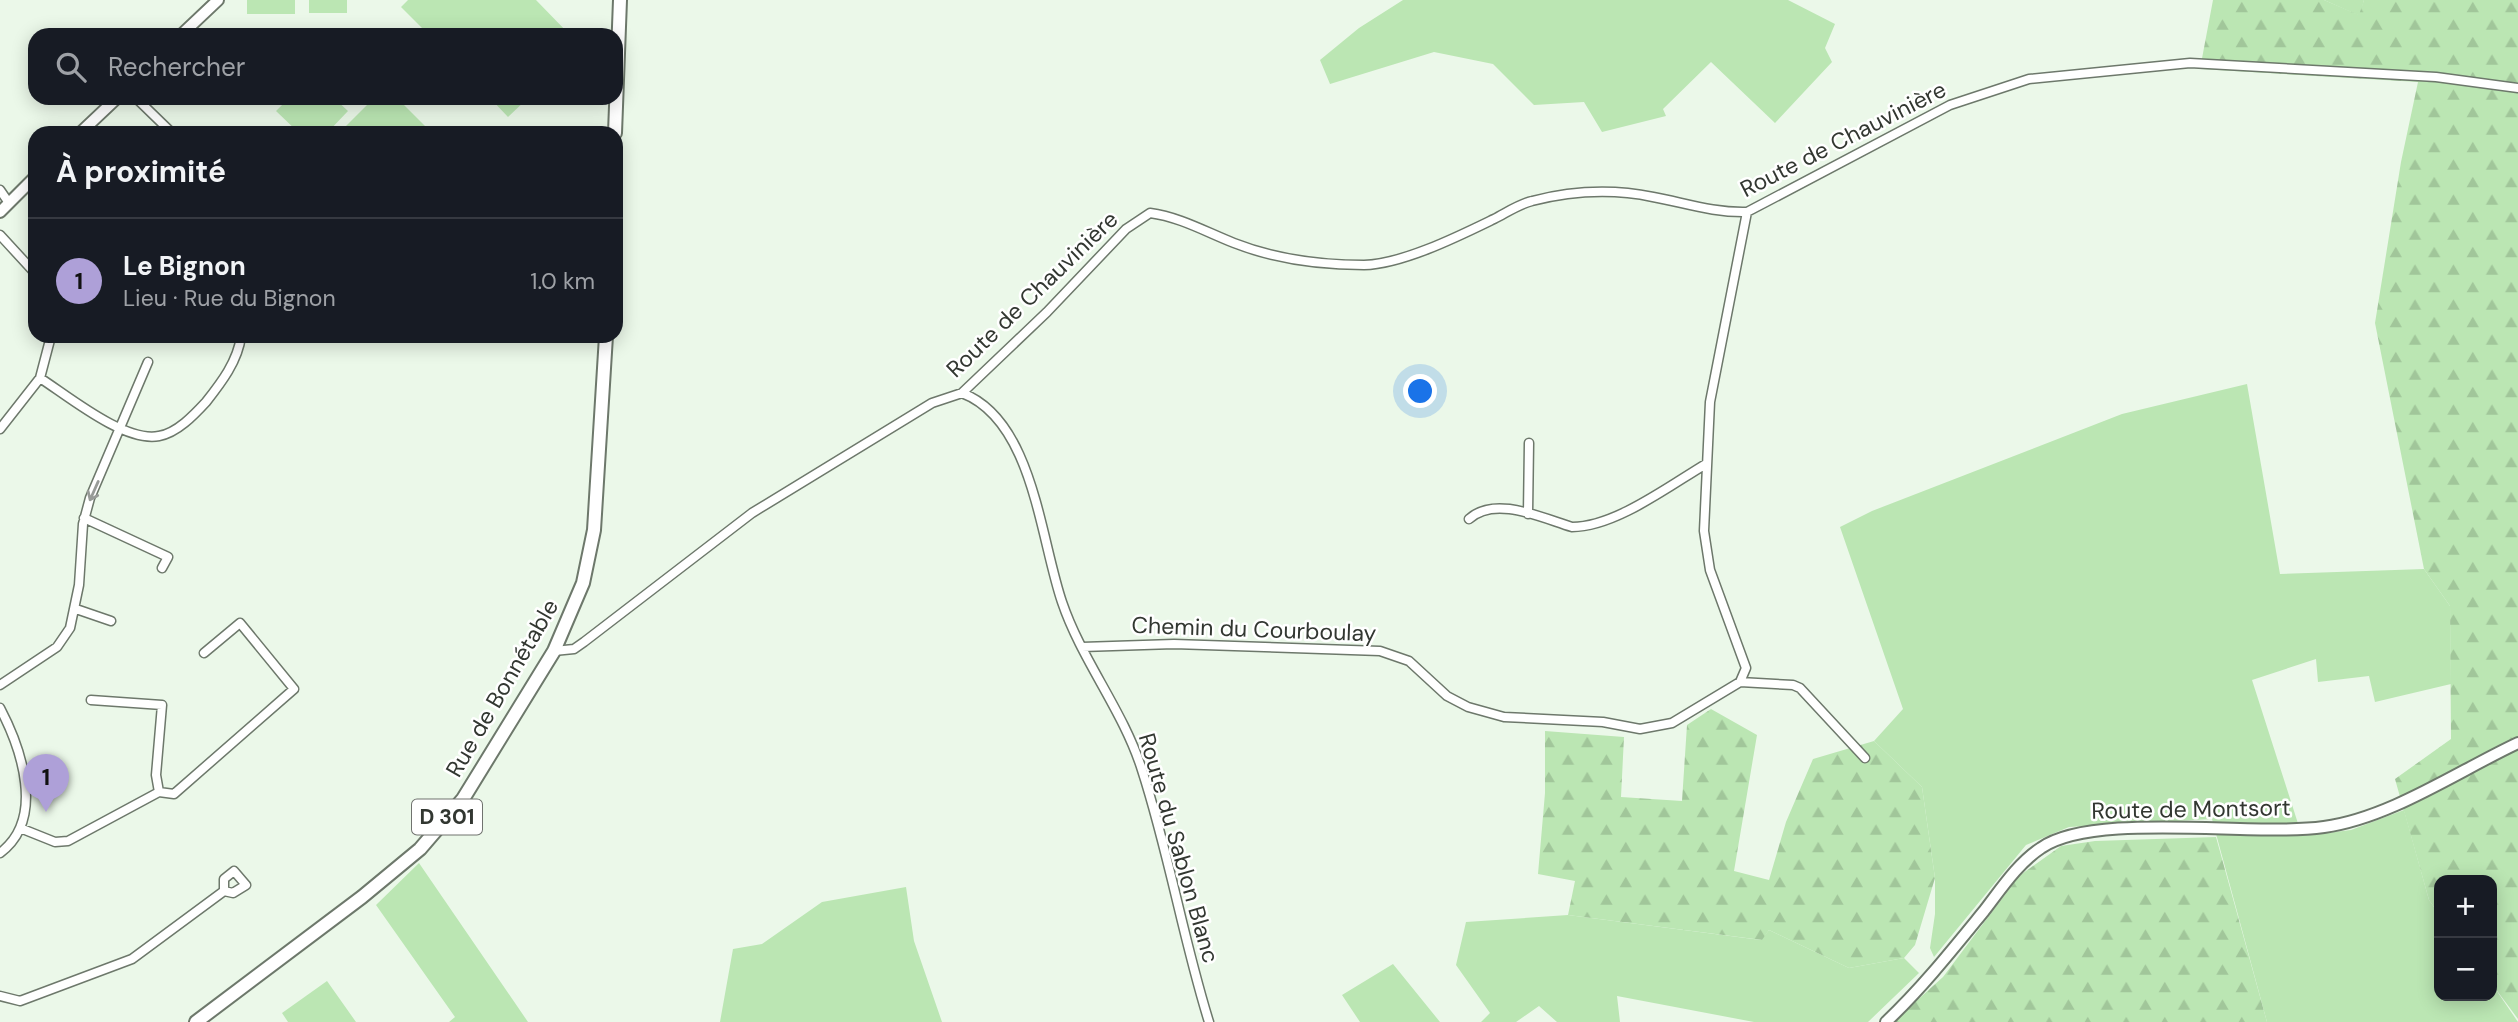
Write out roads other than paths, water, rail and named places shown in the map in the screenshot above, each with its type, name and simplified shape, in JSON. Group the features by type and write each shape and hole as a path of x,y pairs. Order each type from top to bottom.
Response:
{"main road":[{"path":"619,28 620,0"},
{"path":"615,126 616,105"},
{"name":"Rue de Bonnétable","path":"196,1022 362,898 420,849 463,799 554,651 583,583 594,530 606,343"}],"street":[{"path":"187,28 211,2"},
{"name":"Route de Chauvinière","path":"554,651 574,649 694,554 752,513 932,403 962,393 1047,312 1126,229 1150,213 1165,215 1236,244 1276,256 1328,264 1368,265 1400,259 1529,201 1569,193 1613,192 1652,197 1722,213 1747,212 1950,105 2029,79 2190,63 2436,78 2518,88"},
{"path":"87,126 110,105"},
{"path":"143,105 165,126"},
{"path":"0,212 28,184"},
{"path":"0,190 9,203"},
{"path":"1747,212 1710,402 1704,531 1710,570 1746,668 1740,682 1800,688 1866,758"},
{"path":"0,235 28,265"},
{"path":"0,429 40,378 49,343"},
{"path":"40,378 135,436 159,436 178,428 218,387 231,366 239,343"},
{"path":"0,685 57,647 70,628 76,609 84,518 148,362"},
{"name":"Route du Sablon Blanc","path":"962,393 974,397 999,419 1015,446 1062,602 1082,647 1122,719 1142,769 1189,957 1209,1022"},
{"path":"1528,514 1529,443"},
{"path":"1468,519 1475,513 1493,507 1572,527 1585,527 1642,502 1706,464"},
{"path":"84,518 167,557 162,568"},
{"path":"76,609 111,621"},
{"path":"159,792 169,796 182,788 294,689 240,623 204,653"},
{"name":"Chemin du Courboulay","path":"1082,647 1174,644 1380,651 1409,660 1447,696 1468,707 1504,717 1603,722 1640,729 1672,723 1740,682"},
{"path":"91,700 162,705 156,775 159,792"},
{"path":"0,708 15,737 22,765 25,801 20,828 0,853"},
{"name":"Route de Montsort","path":"1886,1022 1913,996 2025,861 2040,848 2058,839 2108,829 2282,830 2324,827 2358,820 2518,743"},
{"path":"20,828 55,842 68,841 159,792"},
{"path":"0,996 20,1001 132,959 224,891"}],"place":[{"name":"Le Bignon","path":"46,812"}]}
